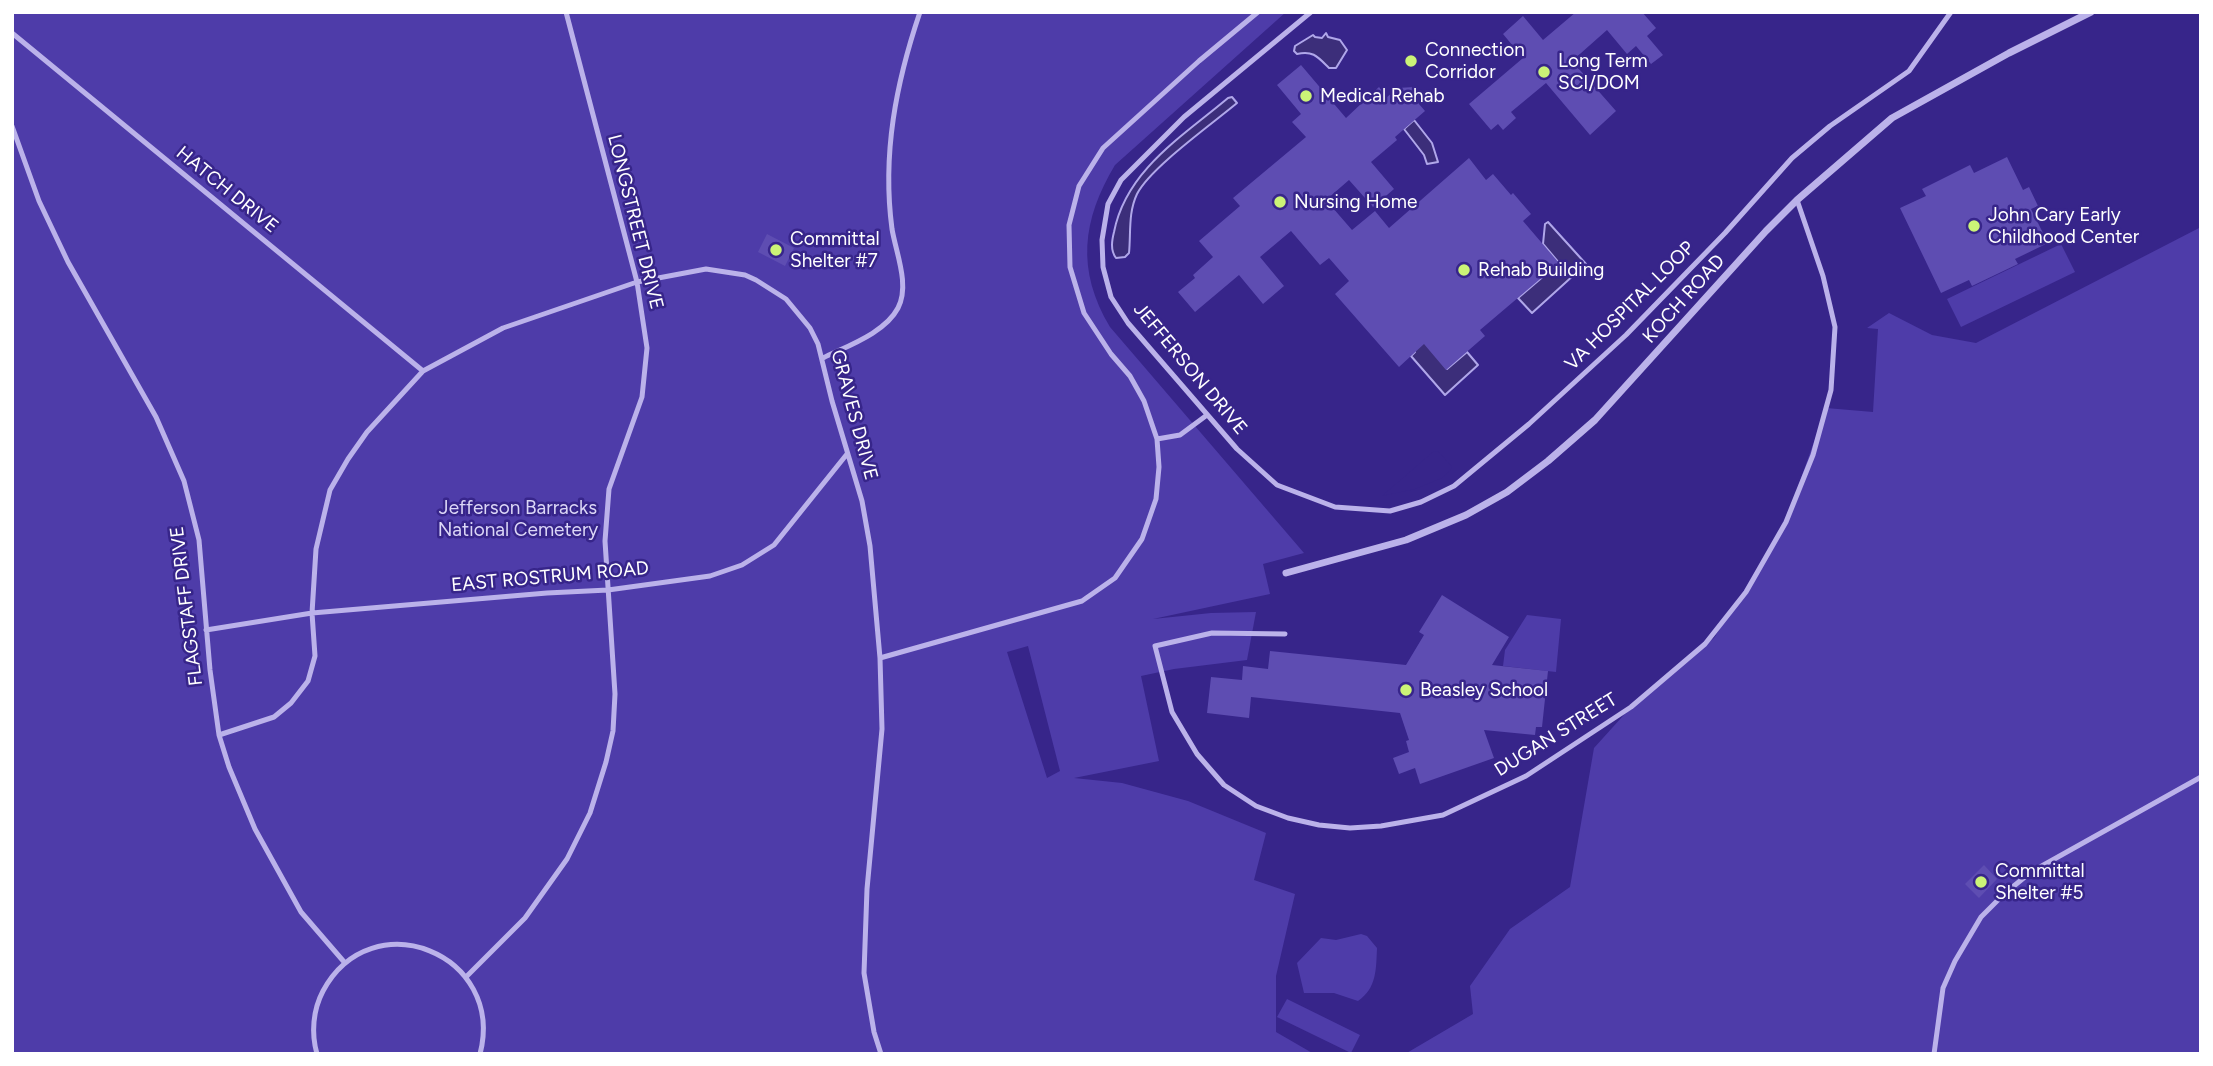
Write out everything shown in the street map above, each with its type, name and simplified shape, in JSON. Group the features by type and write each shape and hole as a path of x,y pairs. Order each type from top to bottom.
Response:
{"street":[{"name":"KOCH ROAD","path":"1286,573 1406,540 1466,515 1507,492 1548,461 1595,419 1716,284 1797,200 1892,118 2009,53 2091,12"}],"lane":[{"name":"LONGSTREET DRIVE","path":"466,977 525,918 567,859 590,813 613,731 615,694 605,541 610,489 642,397 648,348 637,282 566,12"},
{"path":"823,358 890,320 900,305 903,284 892,228 888,164 891,119 905,57 920,12"},
{"path":"880,658 1082,601 1115,578 1142,539 1156,499 1159,467 1157,439 1144,401 1084,313 1070,267 1069,225 1079,186 1103,148 1258,12"},
{"name":"JEFFERSON DRIVE","path":"1277,485 1237,449 1128,323 1111,297 1103,267 1102,240 1108,204 1121,180 1164,136 1311,12"},
{"name":"VA HOSPITAL LOOP","path":"1277,485 1335,507 1390,511 1421,502 1454,486 1529,424 1626,335 1725,233 1792,158 1830,126 1909,71 1951,12"},
{"name":"HATCH DRIVE","path":"12,33 422,371"},
{"name":"FLAGSTAFF DRIVE","path":"12,126 39,201 63,253 156,417 184,481 199,540 206,630 219,735 229,767 255,829 301,912 345,963"},
{"name":"DUGAN STREET","path":"1285,634 1212,633 1155,646 1172,712 1197,754 1224,785 1256,806 1288,818 1320,825 1350,828 1381,826 1443,815 1526,776 1631,707 1705,644 1746,592 1786,522 1813,455 1831,390 1835,327 1823,276 1797,200"},
{"name":"GRAVES DRIVE","path":"219,735 274,717 301,692 308,681 315,656 312,613 316,550 330,490 367,432 422,371 503,328 637,282 706,269 745,275 786,299 810,328 823,358 832,401 862,502 870,546 880,658 882,729 867,889 864,973 867,999 881,1054"},
{"path":"1157,439 1180,435 1207,415"},
{"name":"EAST ROSTRUM ROAD","path":"206,630 312,613 608,590 710,576 742,565 774,545 847,454"},
{"path":"1934,1054 1943,988 1966,940 1989,909 2031,872 2201,777"},
{"path":"317,1054 314,1021 319,999 329,979 345,963 364,951 386,945 408,944 430,950 450,961 466,977 477,996 484,1018 484,1040 480,1054"}],"green space":[{"name":"Jefferson Barracks National Cemetery","path":"12,12 1286,12 1115,165 1096,206 1087,245 1092,285 1110,327 1304,553 1263,564 1270,594 1153,619 1256,612 1247,660 1141,676 1159,761 1074,778 1122,783 1188,801 1266,833 1254,880 1295,894 1276,976 1276,1032 1314,1054 12,1054","holes":["1028,646 1060,771 1047,778 1007,652"]},
{"path":"2201,227 2201,1054 1405,1054 1473,1014 1470,986 1510,929 1570,887 1594,748 1631,707 1714,638 1784,526 1826,408 1873,412 1878,329 1867,328 1889,313 1932,335 1976,343"},
{"path":"2061,244 2075,272 1961,327 1947,299"},
{"path":"1527,615 1561,619 1556,672 1503,666 1505,650"},
{"path":"1361,934 1367,936 1377,948 1374,978 1364,996 1358,1001 1334,993 1304,993 1297,963 1321,938 1336,940"},
{"path":"1287,999 1360,1035 1351,1053 1277,1017"}],"shaded area":[{"path":"1326,33 1328,37 1340,40 1347,50 1336,68 1329,68 1311,54 1297,54 1294,51 1295,46 1313,35 1322,38"},
{"path":"1232,97 1237,103 1168,159 1144,183 1132,208 1129,253 1125,257 1116,258 1112,242 1120,210 1143,172 1175,141"},
{"path":"1414,120 1432,143 1438,162 1427,164 1424,155 1404,129"},
{"path":"1548,222 1586,264 1532,313 1518,298 1559,263 1543,244 1545,224"},
{"path":"1399,300 1447,369 1467,352 1478,365 1445,395 1411,356 1415,352"}],"pier":[{"path":"1438,451 1452,467 1442,478 1415,489 1382,496 1433,452"}],"building":[{"name":"Long Term SCI/DOM","path":"1576,12 1642,12 1656,28 1647,36 1663,55 1651,64 1636,46 1627,54 1607,30 1572,61 1616,111 1590,135 1546,83 1511,112 1516,118 1503,130 1498,124 1491,130 1469,104 1523,58 1503,34 1523,16 1543,40"},
{"path":"1301,65 1346,118 1379,87 1387,97 1398,88 1414,87 1413,97 1425,111 1371,162 1394,189 1373,207 1349,180 1326,200 1352,230 1375,211 1389,228 1469,158 1486,180 1493,174 1531,214 1523,221 1559,263 1480,330 1485,336 1446,370 1424,344 1399,367 1335,294 1349,281 1329,258 1320,265 1291,231 1260,257 1284,286 1263,304 1239,275 1195,312 1178,292 1195,278 1193,275 1213,257 1199,241 1240,206 1233,198 1306,137 1292,122 1301,114 1277,85"},
{"name":"John Cary Early Childhood Center","path":"2007,157 2023,190 2029,187 2038,206 2031,209 2048,243 2015,259 2018,264 1972,286 1969,280 1941,293 1900,208 1926,196 1922,189 1970,165 1974,173"},
{"name":"Committal Shelter #7","path":"767,234 794,248 785,266 758,252"},
{"name":"Beasley School","path":"1442,595 1509,637 1492,665 1548,671 1542,727 1536,727 1535,735 1484,730 1494,758 1420,784 1415,768 1399,774 1393,758 1409,752 1406,741 1409,740 1400,713 1251,697 1249,718 1207,713 1211,677 1242,680 1243,666 1268,669 1270,651 1406,665 1424,635 1419,632"},
{"name":"Committal Shelter #5","path":"1984,865 1997,879 1979,898 1965,884"}],"place":[{"name":"Connection Corridor","path":"1411,61"},
{"name":"Long Term SCI/DOM","path":"1544,72"},
{"name":"Medical Rehab","path":"1306,96"},
{"name":"Nursing Home","path":"1280,202"},
{"name":"John Cary Early Childhood Center","path":"1974,226"},
{"name":"Committal Shelter #7","path":"776,250"},
{"name":"Rehab Building","path":"1464,270"},
{"name":"Beasley School","path":"1406,690"},
{"name":"Committal Shelter #5","path":"1981,882"}]}
